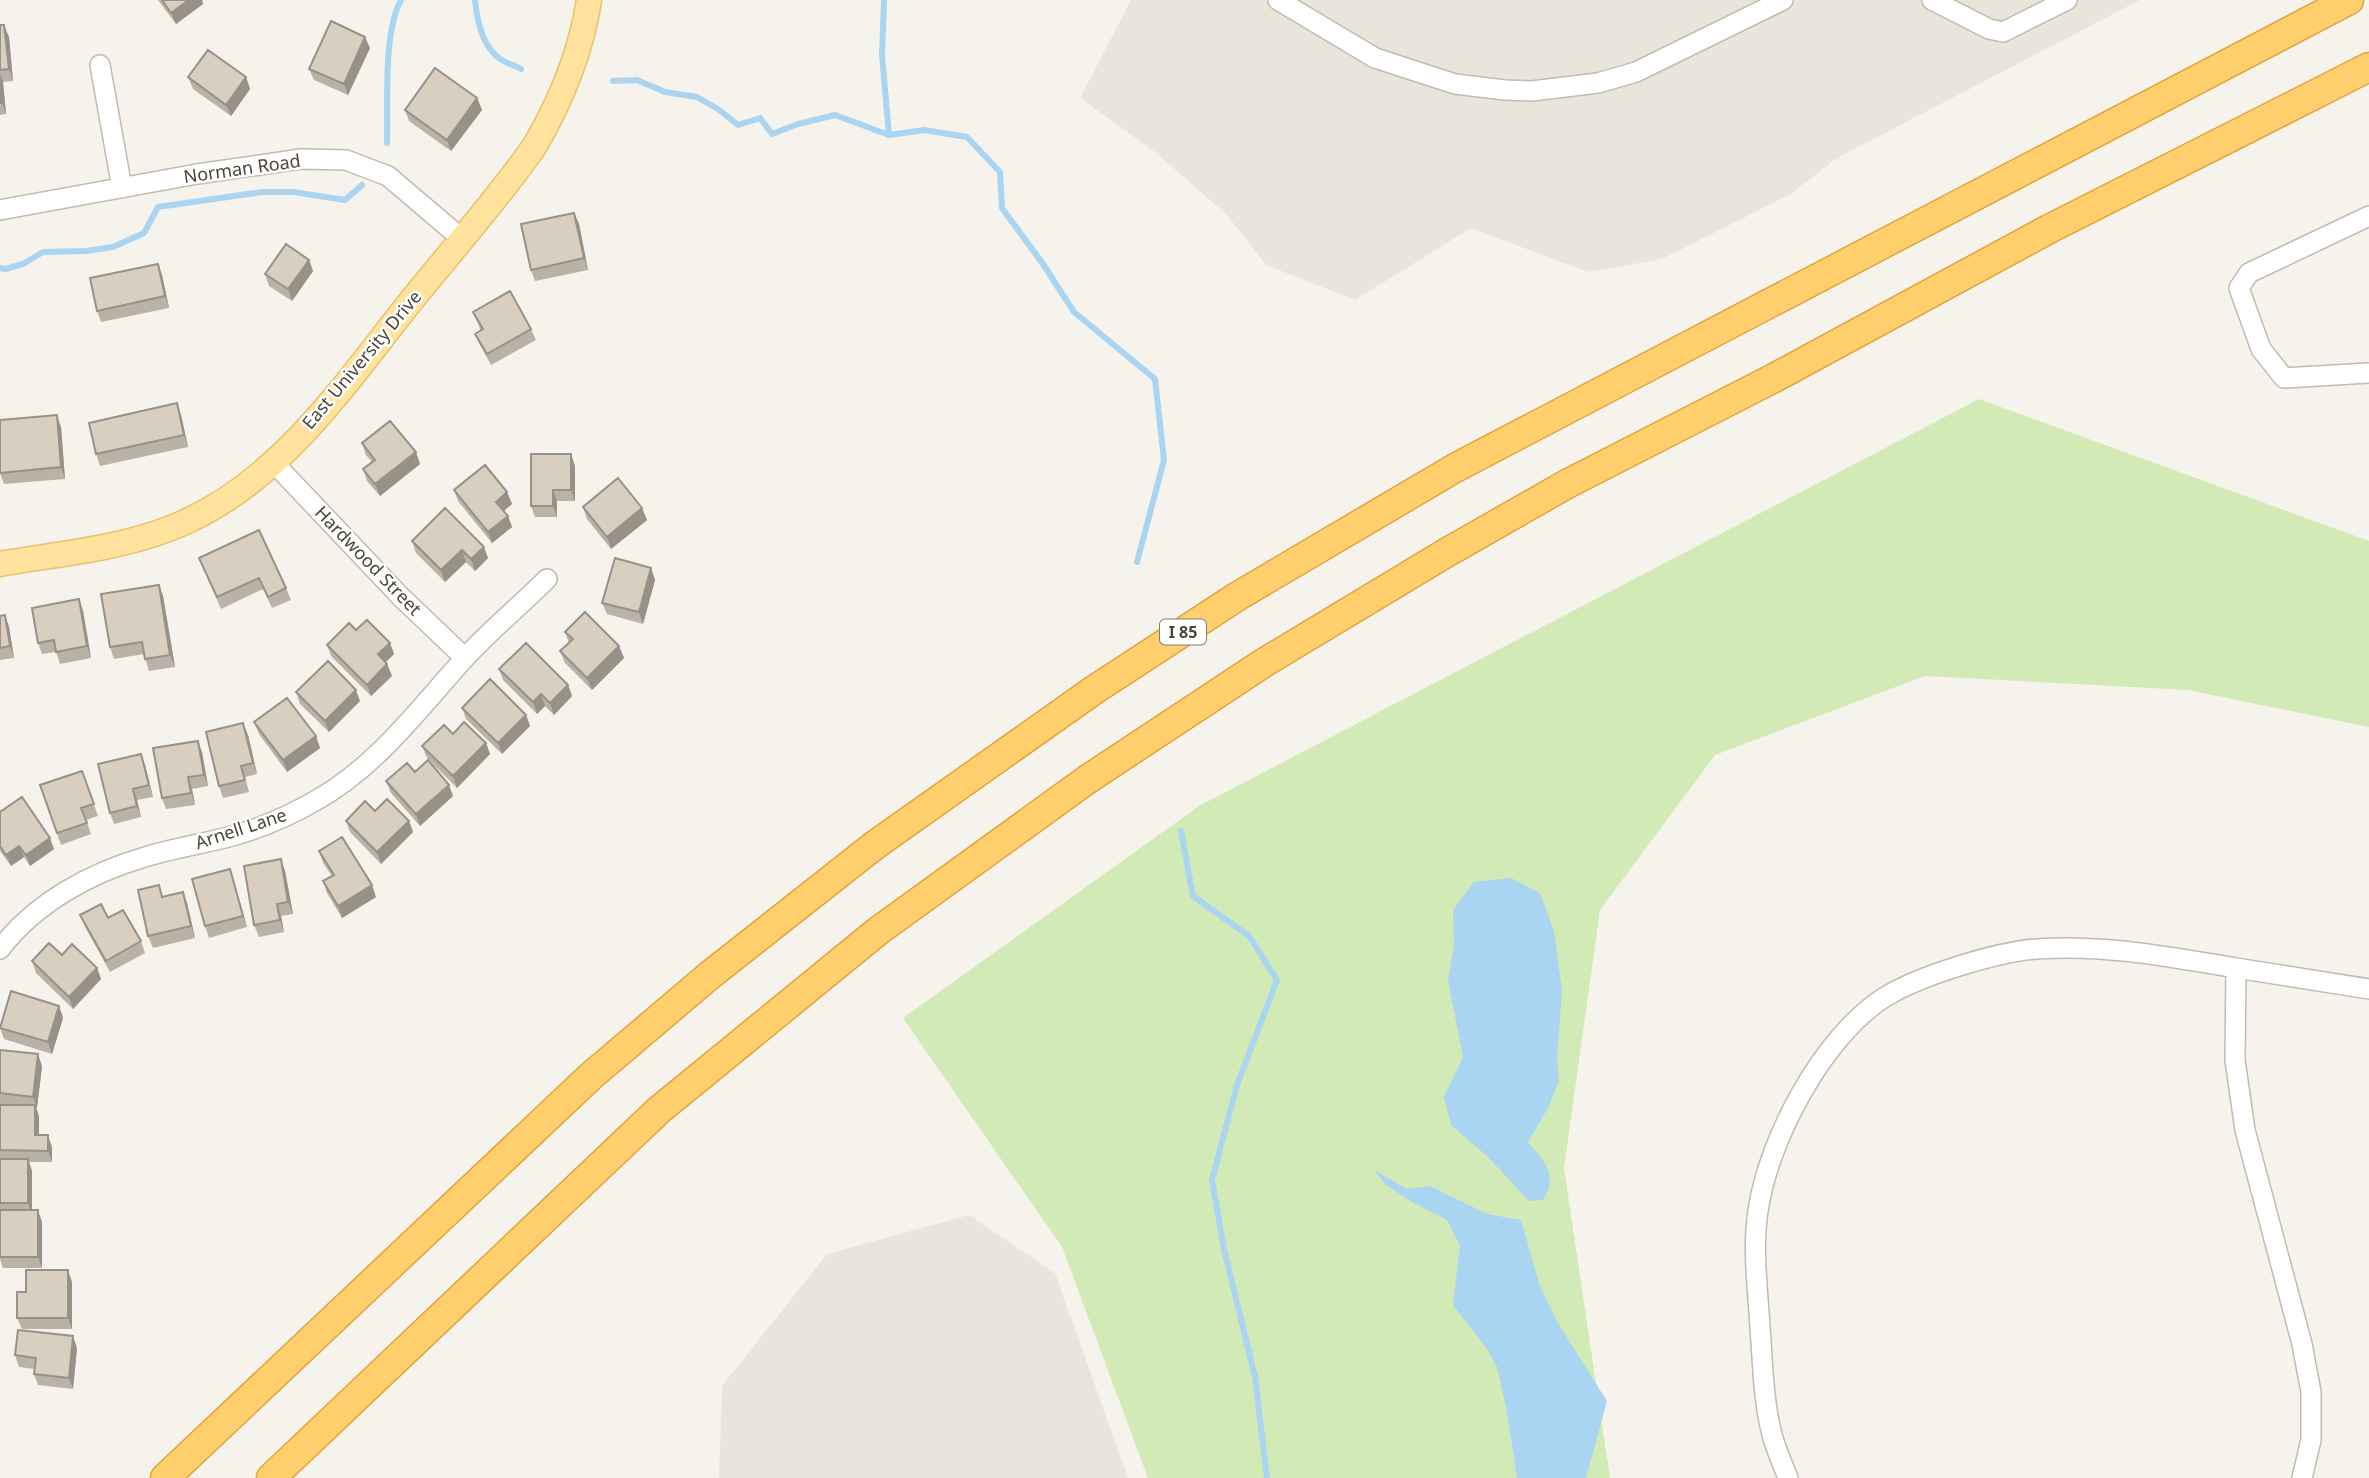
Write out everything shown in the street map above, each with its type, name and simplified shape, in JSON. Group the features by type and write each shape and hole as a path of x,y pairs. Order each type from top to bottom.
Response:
{"highway":[{"name":"I 85","path":"165,1478 600,1067 710,975 875,845 1094,690 1238,596 1455,467 2349,0"},
{"path":"271,1478 659,1110 878,931 1099,771 1276,656 1446,553 1567,484 1774,377 2049,229 2369,67"}],"main road":[{"name":"East University Drive","path":"0,564 128,541 172,528 211,509 274,463 320,415 518,170 548,124 571,73 589,0"}],"street":[{"path":"1278,0 1375,58 1455,84 1532,91 1598,83 1636,72 1783,0"},
{"path":"1932,0 1989,29 2003,32 2067,0"},
{"path":"100,65 122,188"},
{"name":"Norman Road","path":"0,209 301,159 346,160 388,176 461,239"},
{"path":"2369,216 2249,274 2239,288 2261,349 2284,378 2369,373"},
{"name":"Hardwood Street","path":"274,463 401,597 465,658"},
{"name":"Arnell Lane","path":"0,949 26,921 62,893 102,872 145,857 233,836 276,821 317,800 354,775 403,730 465,658 547,579"},
{"path":"1788,1478 1773,1438 1765,1393 1756,1258 1757,1212 1768,1168 1809,1079 1837,1042 1868,1009 1887,996 1927,978 1990,957 2035,949 2126,950 2369,989"},
{"path":"2236,968 2235,1060 2245,1130 2302,1345 2311,1392 2311,1440 2302,1478"}],"shaded area":[{"path":"1131,0 2140,0 1837,158 1791,194 1662,259 1588,272 1471,228 1355,300 1266,265 1227,215 1155,152 1080,98"},
{"path":"969,1215 1055,1273 1128,1478 719,1478 722,1386 827,1254"}],"green space":[{"path":"1979,399 2369,541 2369,727 2188,690 1925,676 1715,755 1600,910 1564,1168 1610,1478 1148,1478 1062,1247 903,1018 1199,806"}],"water":[{"path":"1511,878 1540,893 1554,931 1562,991 1557,1058 1559,1081 1548,1108 1528,1142 1548,1168 1550,1175 1548,1191 1543,1200 1529,1201 1488,1157 1451,1125 1444,1097 1463,1057 1448,980 1454,946 1453,910 1474,882"},
{"path":"1374,1170 1407,1189 1430,1186 1487,1214 1521,1220 1540,1287 1559,1325 1607,1401 1586,1478 1517,1478 1497,1367 1487,1349 1453,1305 1460,1245 1447,1220 1386,1185"}],"building":[{"path":"162,0 189,0 171,13"},
{"path":"331,21 365,37 344,84 309,69"},
{"path":"0,25 4,25 9,69 0,70"},
{"path":"208,50 246,77 226,105 188,77"},
{"path":"435,68 477,98 447,140 405,110"},
{"path":"574,213 584,258 531,270 521,224"},
{"path":"286,244 309,260 288,289 265,274"},
{"path":"158,264 165,296 97,311 90,278"},
{"path":"510,291 531,329 487,354 475,334 483,329 473,312"},
{"path":"177,403 184,435 96,454 89,423"},
{"path":"57,415 61,467 0,473 0,420"},
{"path":"390,421 416,452 375,484 363,469 375,460 362,443"},
{"path":"531,454 571,454 571,490 553,490 553,506 531,506"},
{"path":"485,465 507,492 496,502 508,516 488,532 454,490"},
{"path":"618,478 642,508 607,537 583,507"},
{"path":"445,508 484,547 471,559 462,550 441,570 412,541"},
{"path":"259,530 286,588 268,597 259,578 217,597 199,558"},
{"path":"615,558 651,568 639,612 602,603"},
{"path":"159,585 170,655 145,659 142,642 110,647 101,594"},
{"path":"79,599 87,646 56,652 54,640 38,643 32,608"},
{"path":"585,612 619,646 587,678 560,651 573,639 565,632"},
{"path":"5,615 10,646 0,648 0,616"},
{"path":"367,620 390,643 378,654 387,664 367,685 327,645 349,623 356,630"},
{"path":"526,643 568,685 550,703 541,694 533,702 499,669"},
{"path":"328,661 356,690 325,721 296,692"},
{"path":"490,679 526,715 498,743 462,708"},
{"path":"287,698 316,736 283,760 254,722"},
{"path":"464,722 486,743 453,776 422,746 444,725 453,734"},
{"path":"243,723 253,763 241,766 245,780 219,786 206,732"},
{"path":"198,741 204,775 188,777 191,793 162,798 153,748"},
{"path":"141,754 149,785 133,789 137,806 110,813 98,764"},
{"path":"428,760 449,785 416,814 386,781 407,763 415,772"},
{"path":"82,771 94,804 81,808 87,823 57,833 40,785"},
{"path":"22,797 50,838 26,855 19,846 6,855 0,846 0,812"},
{"path":"387,799 409,821 377,852 346,821 365,801 375,811"},
{"path":"342,837 372,885 338,906 323,881 334,875 319,851"},
{"path":"281,859 288,902 277,904 280,920 254,925 244,866"},
{"path":"230,869 243,916 205,926 192,879"},
{"path":"159,885 162,897 183,892 191,926 148,936 138,890"},
{"path":"101,904 108,918 123,910 141,941 106,961 80,915"},
{"path":"49,943 62,955 72,944 97,968 69,997 32,961"},
{"path":"11,991 59,1006 48,1042 0,1028"},
{"path":"0,1050 38,1054 33,1097 0,1093"},
{"path":"0,1105 35,1105 35,1135 48,1135 48,1151 0,1150"},
{"path":"0,1159 28,1159 28,1203 0,1203"},
{"path":"0,1210 38,1210 38,1257 0,1257"},
{"path":"26,1270 68,1270 68,1318 17,1318 17,1292 26,1292"},
{"path":"18,1330 73,1336 69,1378 34,1374 36,1358 15,1355"}],"waterway":[{"path":"387,143 389,49 391,30 401,0"},
{"path":"475,0 479,24 488,47 501,60 521,69"},
{"path":"884,0 882,55 889,135 924,130 967,137 1000,172 1002,208 1074,312 1155,379 1164,460 1137,562"},
{"path":"613,81 637,80 665,92 697,97 738,125 760,118 772,134 835,115 889,135"},
{"path":"0,268 23,264 43,252 113,247 144,233 158,207 262,192 293,192 345,200 362,185"},
{"path":"1181,831 1193,896 1249,936 1277,980 1237,1085 1212,1180 1224,1249 1255,1377 1267,1478"}]}
